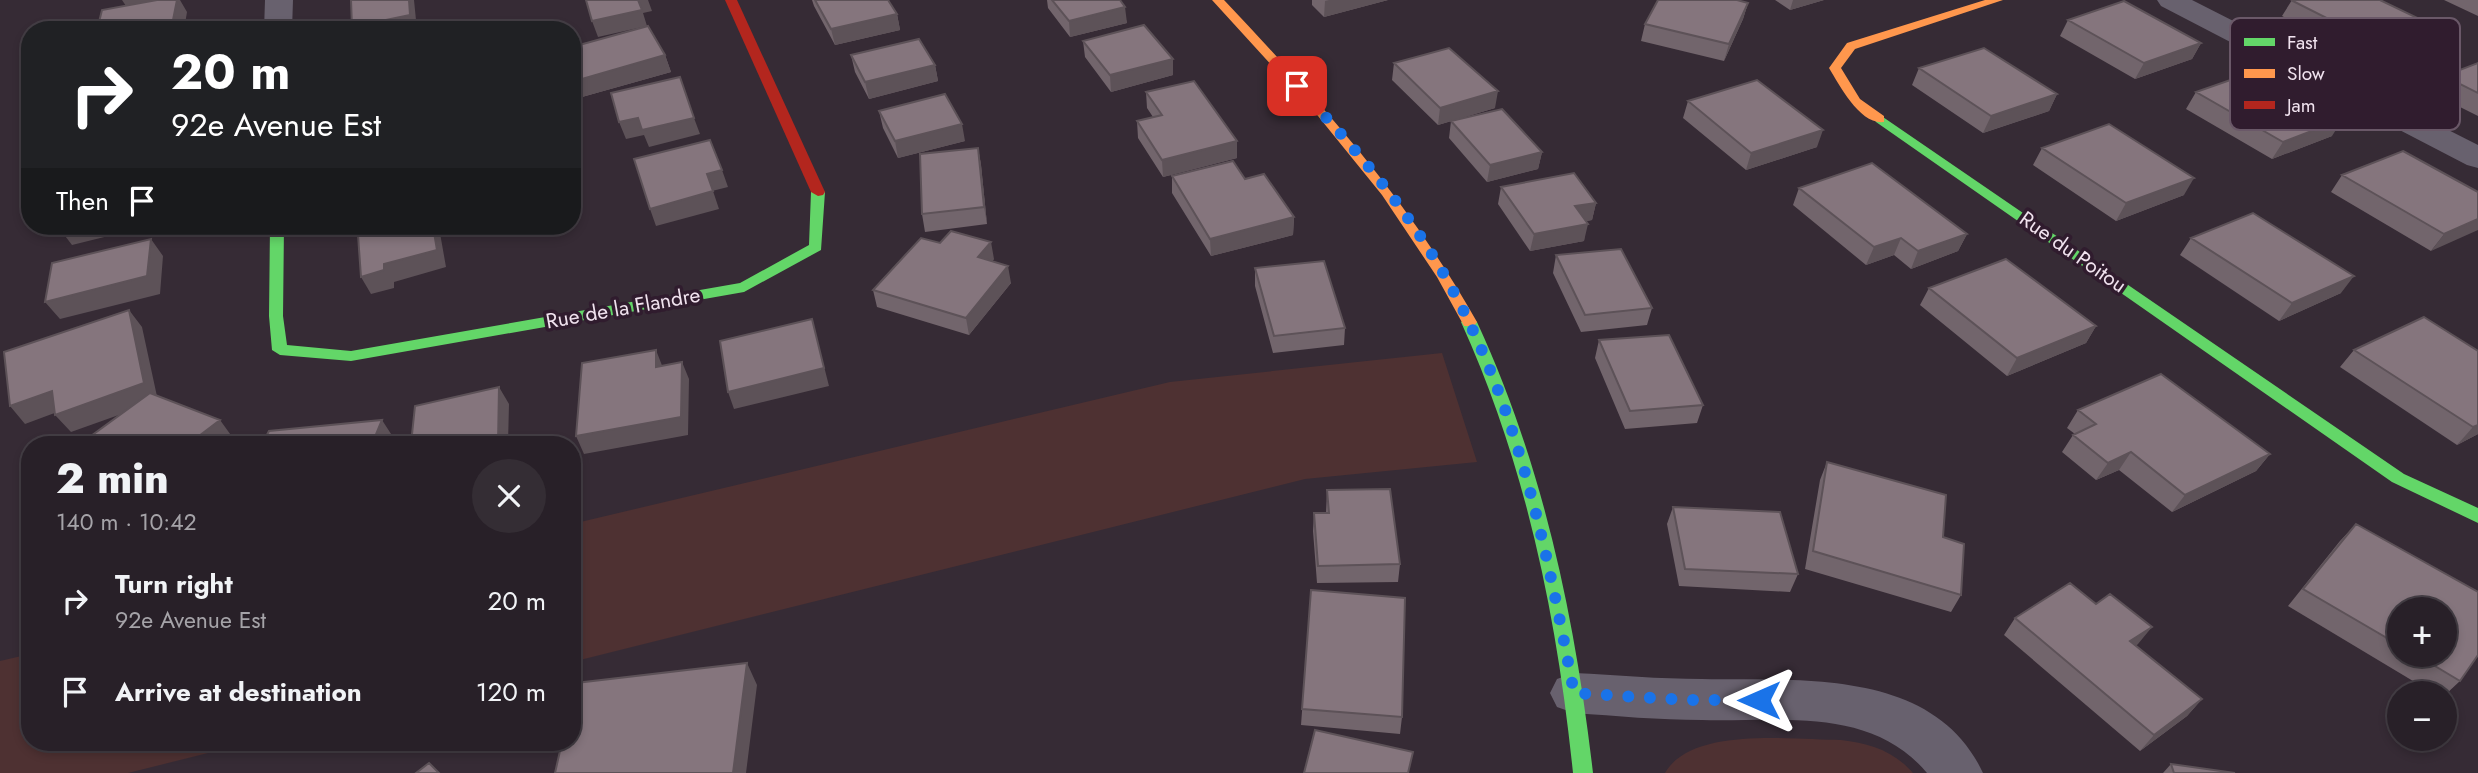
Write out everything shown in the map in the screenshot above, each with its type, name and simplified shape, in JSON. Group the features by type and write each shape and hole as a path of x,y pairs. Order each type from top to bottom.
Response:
{"street":[{"path":"278,0 278,21"},
{"name":"Rue de la Flandre","path":"277,235 276,316 280,350 351,356 744,287 816,247 818,191 730,0"},
{"path":"1218,0 1374,173 1424,242 1464,312 1499,392 1528,479 1546,548 1574,693 1583,773"},
{"name":"Rue du Poitou","path":"1997,0 1851,46 1835,68 1855,101 2398,478 2478,516"},
{"path":"2171,0 2230,30"},
{"path":"2424,130 2478,158"},
{"path":"1574,693 1686,700 1833,701 1861,705 1911,726 1932,742 1958,773"}],"shaded area":[{"path":"1442,353 1477,462 1305,479 581,660 581,522 1170,382"},
{"path":"21,656 21,751 216,751 128,773 0,773 0,661"},
{"path":"1771,738 1841,740 1880,749 1898,759 1913,773 1665,773 1678,758 1697,748 1720,742"}],"building":[{"path":"157,0 177,0 173,21 99,21 102,10"},
{"path":"351,0 409,0 410,15 381,21 352,21"},
{"path":"586,0 638,0 642,10 592,21"},
{"path":"815,0 888,0 897,14 831,29"},
{"path":"1052,0 1120,0 1125,7 1069,21"},
{"path":"1658,0 1737,0 1748,3 1729,44 1645,24"},
{"path":"2291,0 2380,0 2418,18 2327,18"},
{"path":"2124,1 2201,43 2144,63 2068,20"},
{"path":"1144,25 1173,59 1110,75 1083,41"},
{"path":"648,26 665,55 581,79 581,45"},
{"path":"919,39 935,65 865,82 851,55"},
{"path":"1449,48 1498,91 1440,108 1394,63"},
{"path":"1984,48 2057,94 1991,116 1919,68"},
{"path":"2478,63 2478,93 2460,84 2460,70"},
{"path":"680,77 694,118 642,130 638,118 619,122 611,93"},
{"path":"1757,80 1823,130 1751,153 1688,101"},
{"path":"2230,80 2230,112 2196,92"},
{"path":"1194,81 1237,141 1162,160 1137,121 1162,115 1146,92"},
{"path":"945,94 962,124 895,141 879,111"},
{"path":"1502,109 1542,152 1490,165 1451,121"},
{"path":"2109,124 2194,178 2126,203 2042,148"},
{"path":"2262,130 2314,130 2283,142"},
{"path":"710,140 722,170 707,174 713,191 650,209 634,159"},
{"path":"978,148 984,207 922,214 920,154"},
{"path":"2403,151 2478,192 2478,219 2444,234 2342,175"},
{"path":"1233,161 1245,179 1264,174 1294,217 1210,239 1172,176"},
{"path":"1872,163 1967,234 1918,251 1901,238 1874,247 1799,188"},
{"path":"1574,173 1596,203 1575,206 1588,224 1534,234 1501,187"},
{"path":"2253,213 2354,276 2292,303 2191,238"},
{"path":"951,231 991,242 978,257 1008,266 966,318 873,290 921,238 940,243"},
{"path":"358,235 434,235 437,250 384,264 384,270 361,277"},
{"path":"151,239 147,276 45,302 52,263"},
{"path":"1621,249 1652,308 1585,315 1556,255"},
{"path":"2006,259 2096,326 2017,358 1929,288"},
{"path":"1324,261 1345,328 1274,336 1255,268"},
{"path":"129,310 144,383 55,415 52,391 10,406 4,352"},
{"path":"2424,317 2478,351 2478,425 2473,427 2354,350"},
{"path":"812,319 824,368 728,392 720,341"},
{"path":"1669,335 1703,405 1630,411 1599,340"},
{"path":"656,350 656,367 682,362 681,417 576,436 582,363"},
{"path":"2161,374 2270,454 2185,495 2131,452 2108,463 2073,435 2096,424 2078,410"},
{"path":"499,387 498,436 412,436 415,406"},
{"path":"150,393 220,420 199,436 91,436"},
{"path":"382,420 375,436 266,436 269,431"},
{"path":"1827,462 1946,495 1943,537 1964,544 1961,595 1813,551"},
{"path":"1390,489 1400,564 1318,566 1314,513 1329,513 1327,490"},
{"path":"1673,507 1780,512 1798,574 1685,569"},
{"path":"2356,524 2478,592 2478,655 2460,681 2437,667 2457,667 2457,597 2387,597 2387,638 2303,589"},
{"path":"2070,583 2096,604 2110,594 2152,627 2130,641 2202,699 2154,735 2015,618"},
{"path":"1311,590 1405,598 1402,717 1302,709"},
{"path":"747,663 733,773 555,773 560,751 581,751 581,682"},
{"path":"1315,730 1413,752 1408,773 1304,773"},
{"path":"429,763 439,773 416,773"},
{"path":"2171,764 2235,773 2174,773"}],"traffic: fast":[{"path":"1880,119 2398,478 2478,516"},
{"path":"277,235 276,316 280,350 351,356 744,287 816,247 818,192"},
{"path":"1469,322 1492,372 1512,426 1545,542 1569,661 1583,773"}],"traffic: slow":[{"path":"1218,0 1288,75 1387,192 1444,277 1469,322"},
{"path":"1880,119 1855,101 1835,68 1851,46 1997,0"}],"traffic: jam":[{"path":"731,0 818,192"}],"route":[{"path":"1297,86 1374,173 1412,224 1464,312 1510,419 1528,479 1546,548 1574,693 1686,700 1759,700"}]}
